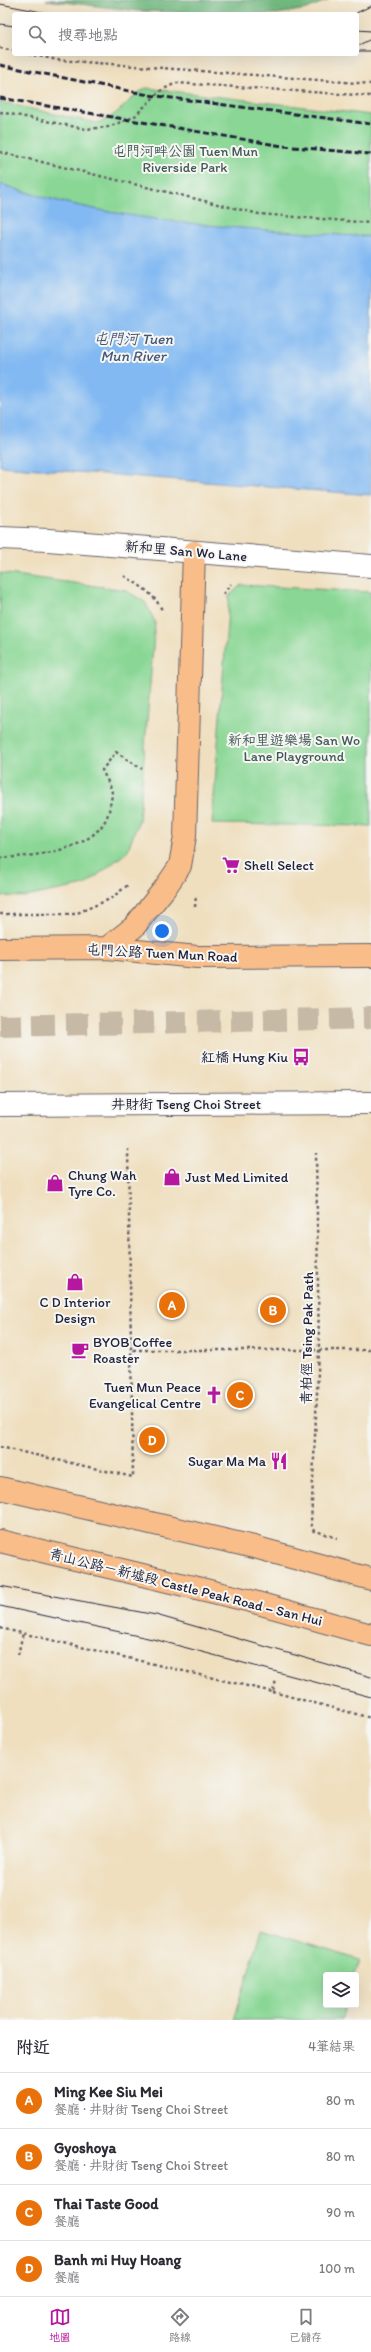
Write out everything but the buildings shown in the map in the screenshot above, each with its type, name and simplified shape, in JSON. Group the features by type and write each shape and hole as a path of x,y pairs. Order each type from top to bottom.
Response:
{"main road":[{"path":"107,948 134,926 147,912 180,866 185,836 194,552"},
{"name":"屯門公路 Tuen Mun Road","path":"0,949 107,948 197,957 371,956"},
{"path":"0,1488 254,1547 371,1579"},
{"name":"青山公路－新墟段 Castle Peak Road – San Hui","path":"0,1541 247,1600 371,1634"}],"street":[{"name":"新和里 San Wo Lane","path":"0,538 48,540 371,566"},
{"name":"井財街 Tseng Choi Street","path":"0,1105 371,1103"}],"path":[{"path":"0,48 12,51"},
{"path":"38,56 58,60 371,84"},
{"path":"0,112 86,129 108,127 134,117 160,90 176,83 371,96"},
{"path":"0,152 259,214 371,222"},
{"path":"222,598 224,592 232,583"},
{"path":"143,587 156,599 164,615"},
{"path":"0,858 32,856 77,845 95,833 109,815 112,792 102,770 116,752 142,769"},
{"path":"0,914 75,914 110,899 132,882"},
{"path":"195,907 196,891"},
{"path":"0,1447 133,1477 133,1350 128,1148"},
{"name":"青柏徑 Tsing Pak Path","path":"314,1532 311,1523 318,1350 316,1153"},
{"path":"133,1350 371,1350"},
{"path":"0,1628 273,1692 371,1718"},
{"path":"18,1655 23,1633"},
{"path":"273,1692 276,1680"}],"green space":[{"path":"46,0 328,0 307,9 289,12 139,11"},
{"name":"屯門河畔公園 Tuen Mun Riverside Park","path":"146,88 371,115 371,236 324,235 172,222 102,211 0,184 0,102 96,123 104,121 117,113 133,97"},
{"path":"0,573 125,590 145,602 155,622 139,820 127,852 85,885 25,897 0,896"},
{"name":"新和里遊樂場 San Wo Lane Playground","path":"241,585 371,592 371,826 212,824 229,596"},
{"path":"261,1930 360,1960 356,1972 323,1972 323,2008 345,2008 341,2020 234,2020"}],"water":[{"name":"屯門河 Tuen Mun River","path":"0,184 46,198 137,216 230,227 371,237 371,495 0,466"}],"tunnel":[{"path":"0,1026 371,1018"}],"tram line":[{"path":"0,4 42,12"},
{"path":"358,12 371,6"},
{"path":"0,24 12,26"},
{"path":"359,30 371,31"},
{"path":"359,45 371,39"},
{"path":"359,51 371,51"},
{"path":"0,1586 156,1615 371,1677"},
{"path":"0,1606 157,1640 371,1697"}],"railway":[{"path":"0,65 149,95 371,124"},
{"path":"0,98 283,146 371,154"}],"place":[{"name":"Shell Select","path":"231,865"},
{"name":"紅橋 Hung Kiu","path":"301,1057"},
{"name":"Just Med Limited","path":"172,1177"},
{"name":"Chung Wah Tyre Co.","path":"55,1183"},
{"name":"C D Interior Design","path":"75,1282"},
{"name":"Ming Kee Siu Mei","path":"172,1305"},
{"name":"Gyoshoya","path":"273,1310"},
{"name":"BYOB Coffee Roaster","path":"80,1350"},
{"name":"Tuen Mun Peace Evangelical Centre","path":"214,1395"},
{"name":"Thai Taste Good","path":"240,1395"},
{"name":"Banh mi Huy Hoang","path":"152,1440"},
{"name":"Sugar Ma Ma","path":"279,1461"}]}
